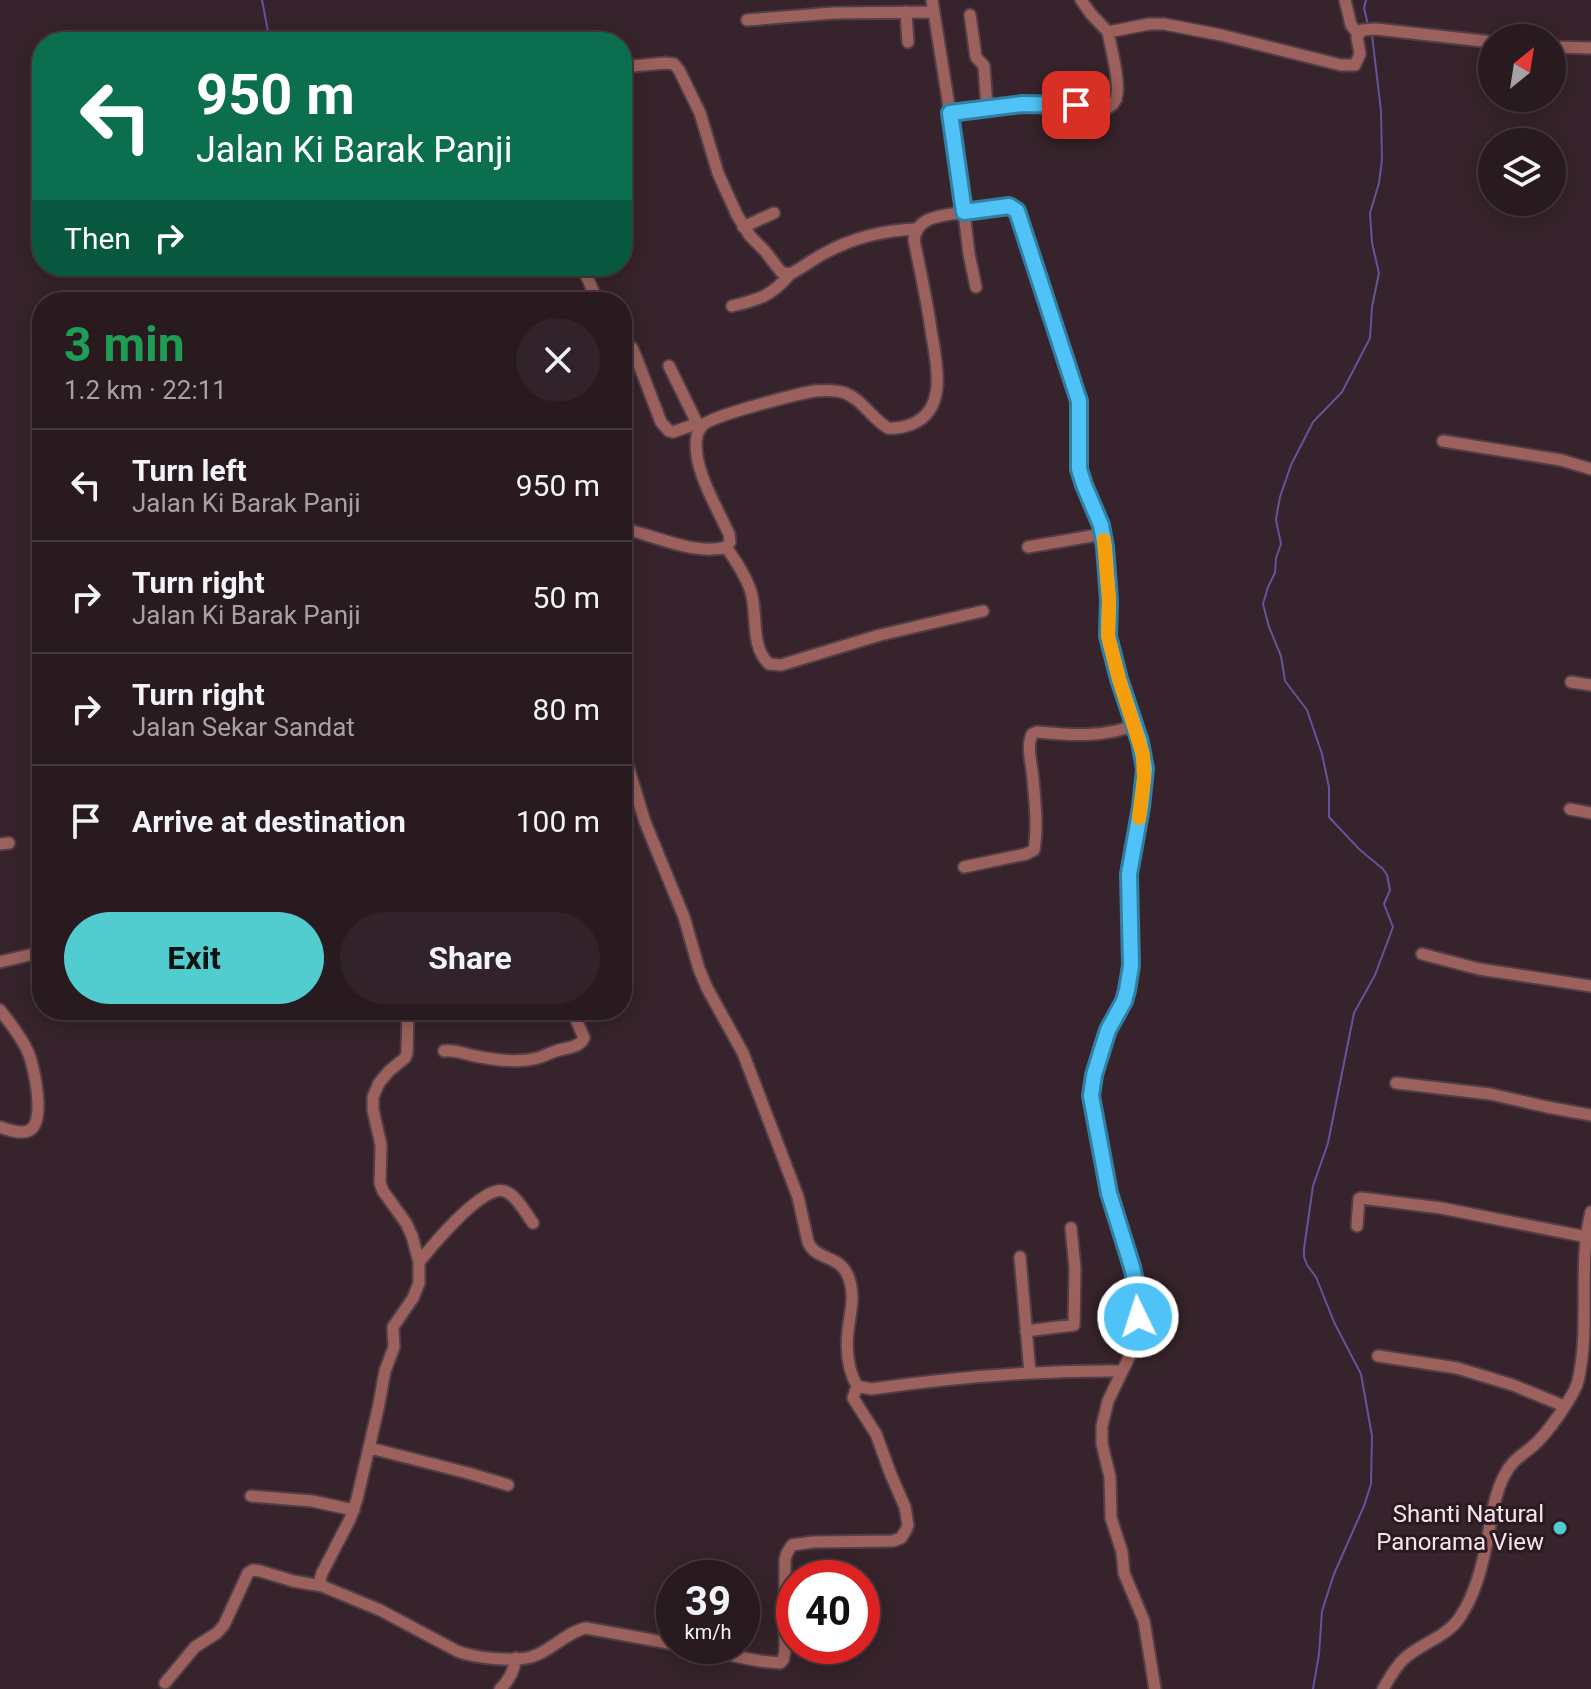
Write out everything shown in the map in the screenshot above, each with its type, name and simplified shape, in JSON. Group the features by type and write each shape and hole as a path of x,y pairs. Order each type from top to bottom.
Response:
{"street":[{"path":"950,113 1036,104 1100,109 1114,104 1117,83 1108,32 1081,0"},
{"path":"1345,0 1351,25 1360,32 1376,29 1478,40"},
{"path":"747,20 833,13 906,12 933,6 976,287"},
{"path":"906,12 908,42"},
{"path":"970,15 976,57 984,66 987,108"},
{"path":"1108,32 1164,24 1351,65 1355,65 1360,54 1360,32"},
{"path":"1566,47 1591,48"},
{"path":"632,66 665,63 674,64 679,70 700,113 718,173 743,227 778,269 790,274"},
{"path":"632,348 661,422 673,432 698,427 720,416 827,390 852,397 888,428 902,428 922,420 934,401 938,382 914,240 917,229 927,219 964,212 1009,206 1017,211 1079,401 1079,469 1103,534 1108,581 1108,636 1145,769 1129,874 1131,966 1124,1001 1108,1030 1091,1096 1109,1193 1136,1285 1138,1317 1133,1349 1108,1401 1102,1426 1102,1444 1110,1477 1111,1518 1122,1552 1124,1573 1144,1621 1155,1689"},
{"path":"743,227 774,213"},
{"path":"732,306 770,293 790,274 827,251 890,230 917,229"},
{"path":"632,531 671,543 711,550 726,547 730,542 705,484 697,445 698,427 669,366"},
{"path":"1443,441 1561,460 1591,469"},
{"path":"1028,547 1103,534"},
{"path":"726,547 751,591 757,645 769,664 781,665 880,635 983,611"},
{"path":"1571,682 1591,685"},
{"path":"964,867 1034,850 1035,802 1029,752 1032,734 1104,734 1135,725"},
{"path":"632,780 645,822 684,917 699,969 743,1053 798,1197 810,1248 834,1259 849,1277 853,1296 847,1353 857,1386 871,1389 1058,1370 1122,1371"},
{"path":"1570,809 1591,813"},
{"path":"0,962 32,954"},
{"path":"1422,954 1479,969 1591,986"},
{"path":"0,1010 30,1055 38,1109 38,1119 28,1131 0,1127"},
{"path":"322,1586 322,1573 354,1510 385,1371 394,1347 393,1327 417,1289 419,1262 412,1236 381,1187 381,1145 373,1110 373,1097 379,1083 407,1053 408,1020"},
{"path":"444,1051 517,1061 541,1057 581,1044 584,1038 576,1020"},
{"path":"1396,1083 1490,1094 1591,1115"},
{"path":"419,1262 462,1214 495,1191 510,1194 533,1223"},
{"path":"1357,1226 1361,1198 1425,1205 1587,1237"},
{"path":"1383,1689 1404,1659 1444,1634 1457,1621 1475,1587 1486,1549 1492,1509 1505,1473 1515,1459 1543,1435 1571,1397 1578,1382 1591,1212"},
{"path":"1026,1331 1074,1325 1075,1268 1071,1228"},
{"path":"1020,1257 1030,1373"},
{"path":"1378,1356 1457,1368 1513,1385 1564,1406"},
{"path":"760,1661 780,1663 783,1660 785,1560 792,1545 893,1541 905,1534 908,1525 905,1507 876,1434 855,1404 853,1398 857,1386"},
{"path":"370,1448 508,1485"},
{"path":"251,1496 312,1501 354,1510"},
{"path":"165,1683 195,1647 224,1625 248,1573 253,1570 322,1586 380,1610 470,1656 532,1657 586,1628 656,1641"},
{"path":"500,1689 514,1668 516,1658"}],"waterway":[{"path":"262,0 268,32"},
{"path":"1366,0 1364,8 1368,25"},
{"path":"1313,1689 1322,1611 1371,1484 1372,1436 1361,1374 1334,1322 1316,1277 1307,1265 1304,1249 1313,1186 1328,1143 1354,1013 1375,975 1393,927 1384,904 1390,890 1387,875 1329,817 1329,787 1322,754 1307,710 1285,681 1281,656 1263,604 1275,573 1281,544 1276,520 1291,465 1313,422 1342,392 1370,338 1379,273 1372,243 1370,213 1382,160 1381,111 1372,35"}],"slow traffic":[{"path":"1104,540 1109,600 1108,636 1145,769 1139,818"}],"place":[{"name":"Shanti Natural Panorama View","path":"1560,1528"}],"route":[{"path":"1076,105 1022,104 950,113 964,212 1009,206 1017,211 1079,401 1079,469 1101,525 1105,547 1108,636 1143,755 1143,791 1129,874 1131,966 1124,1001 1108,1030 1091,1096 1109,1193 1136,1285 1138,1317"}]}
